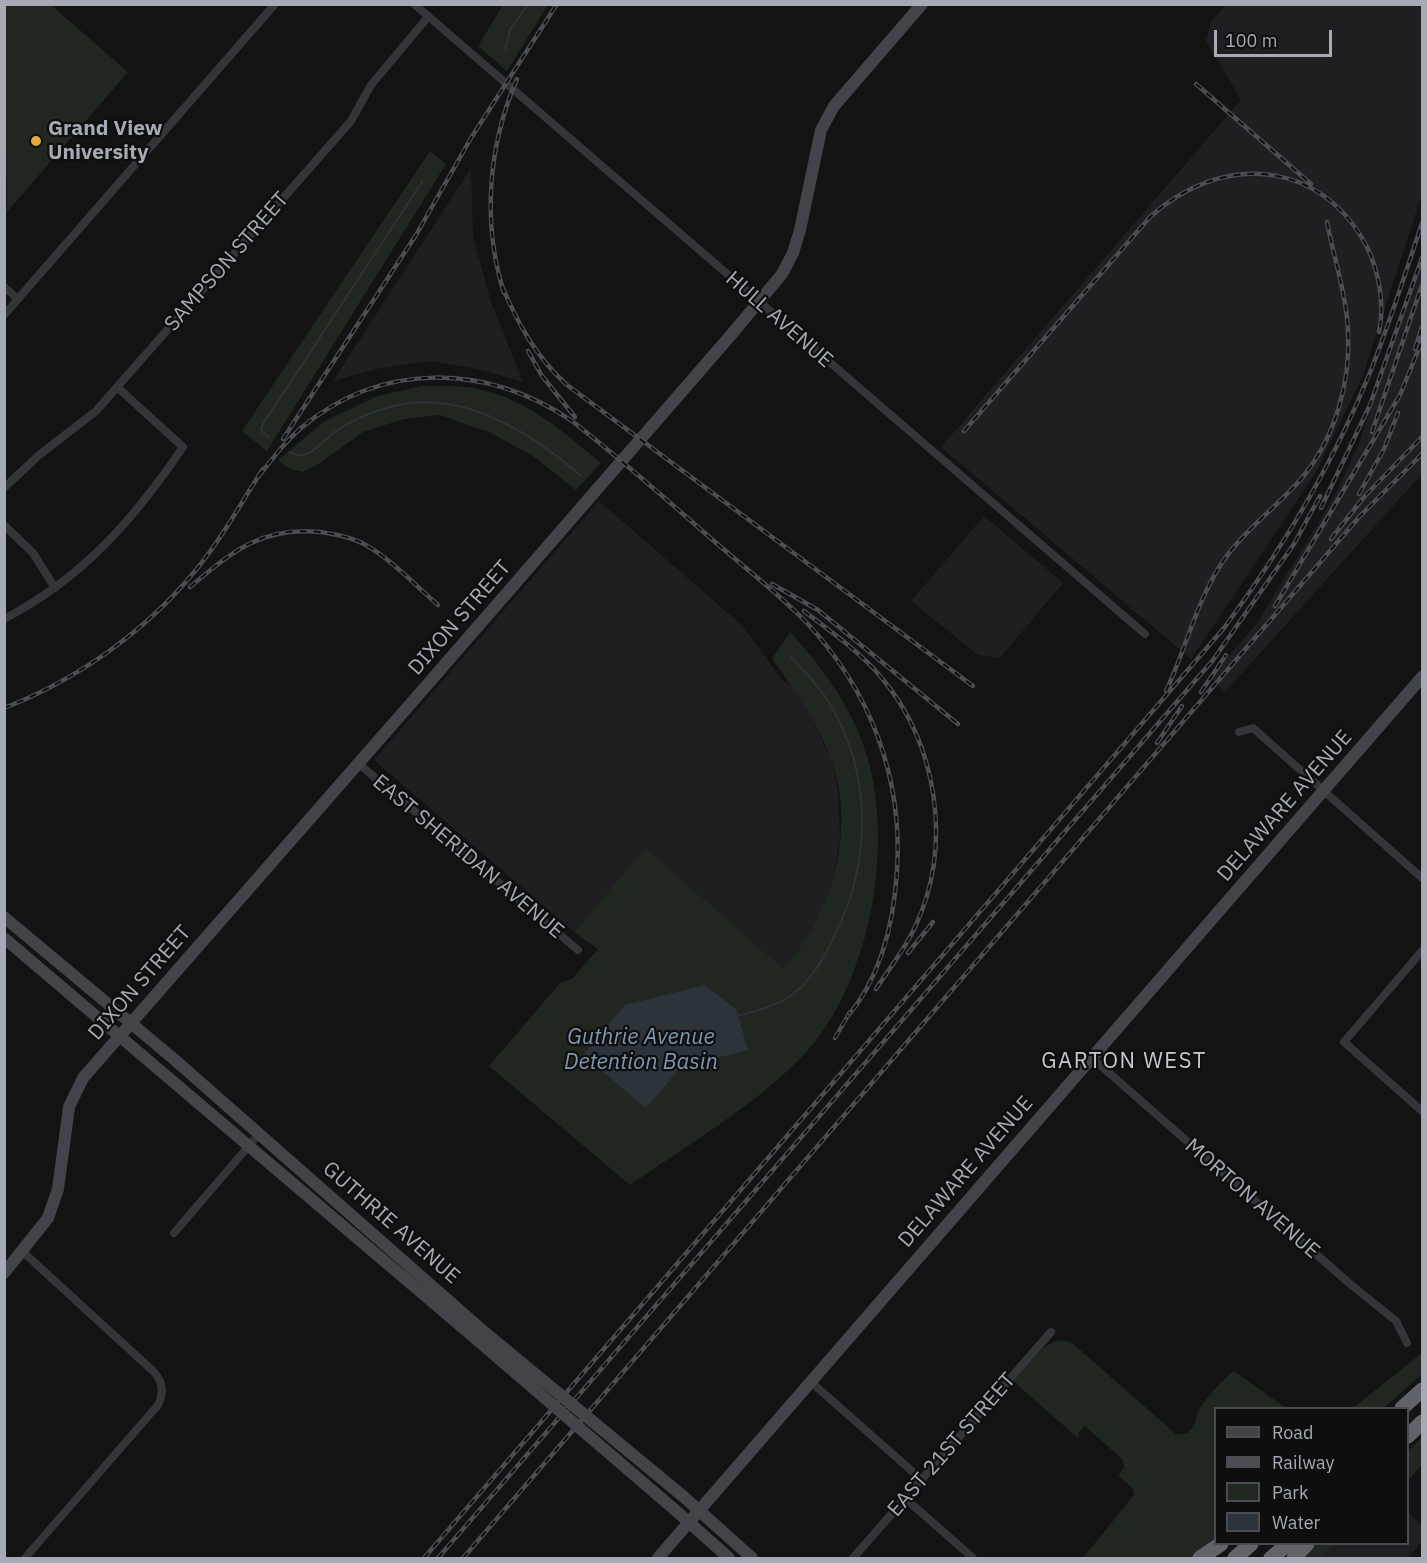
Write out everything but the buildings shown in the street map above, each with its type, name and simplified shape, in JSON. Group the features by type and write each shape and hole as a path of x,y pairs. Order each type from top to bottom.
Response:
{"highway":[{"path":"1403,1407 1422,1390"},
{"path":"1409,1434 1422,1422"},
{"path":"1200,1558 1220,1545"},
{"path":"1235,1558 1250,1545"},
{"path":"1271,1558 1287,1545"},
{"path":"1294,1558 1306,1545"}],"main road":[{"name":"DIXON STREET","path":"4,1273 48,1218 58,1189 69,1107 83,1077 359,764 782,274 793,253 817,142 834,106 922,4"},
{"name":"DELAWARE AVENUE","path":"658,1558 1422,677"},
{"name":"GUTHRIE AVENUE","path":"4,917 175,1060 259,1134 729,1558"},
{"name":"GUTHRIE AVENUE","path":"4,938 248,1147 684,1497 752,1558"}],"street":[{"path":"4,315 275,4"},
{"name":"HULL AVENUE","path":"414,4 1145,634"},
{"name":"SAMPSON STREET","path":"4,488 38,456 81,425 117,387 351,121 371,85 428,17"},
{"path":"4,287 18,299"},
{"path":"4,619 55,588 122,529 144,504 183,447 117,387"},
{"path":"4,525 33,553 55,588"},
{"path":"1239,732 1253,728 1422,878"},
{"name":"EAST SHERIDAN AVENUE","path":"359,764 578,950"},
{"path":"1422,951 1344,1042 1422,1111"},
{"name":"MORTON AVENUE","path":"1092,1058 1341,1276 1396,1320 1407,1343"},
{"path":"174,1233 259,1134"},
{"path":"23,1252 153,1371 159,1377 162,1388 158,1405 24,1558"},
{"name":"EAST 21ST STREET","path":"853,1558 1051,1332"},
{"path":"811,1382 922,1480"},
{"path":"906,1499 973,1558"}],"shaded area":[{"path":"1227,4 1422,5 1422,194 1362,378 1316,472 1191,659 941,447 1241,100 1206,41 1211,21"},
{"path":"471,168 473,237 491,302 523,382 478,369 430,361 381,368 333,381"},
{"path":"1422,255 1422,474 1225,692 1211,677 1258,622 1335,495 1359,443"},
{"path":"599,501 743,626 782,680 793,687 812,718 833,764 838,790 840,840 832,882 824,907 805,941 783,968 645,849 574,932 374,760"},
{"path":"984,516 1063,583 1000,658 978,655 911,601"},
{"path":"1409,1513 1422,1526 1422,1541 1408,1558 1321,1558 1333,1545 1409,1545"}],"green space":[{"name":"Grand View University","path":"5,4 51,5 128,72 7,212"},
{"path":"503,5 548,5 507,71 478,46"},
{"path":"430,151 446,164 267,451 242,431"},
{"path":"422,386 473,388 509,399 542,417 601,463 576,490 533,456 491,433 440,415 404,419 363,432 320,463 303,472 290,469 278,460 325,421 377,396"},
{"path":"790,632 815,661 846,707 868,759 875,796 878,836 876,878 869,919 858,959 843,997 822,1032 798,1061 738,1111 630,1185 489,1066 560,983 572,979 598,949 574,932 645,848 783,968 800,947 815,924 835,872 840,844 841,816 839,789 827,748 806,709 772,659"},
{"path":"1057,1340 1071,1342 1176,1434 1187,1433 1191,1430 1201,1406 1216,1387 1234,1371 1285,1407 1214,1407 1214,1542 1191,1558 1083,1558 1134,1495 1133,1489 1118,1475 1124,1468 1123,1460 1085,1426 1078,1433 1079,1439 1013,1381 1043,1348"},
{"path":"1422,1353 1422,1374 1385,1407 1354,1407"},
{"path":"1422,1437 1422,1464 1409,1480 1409,1450"},
{"path":"1313,1545 1333,1545 1321,1558 1300,1558"}],"water":[{"name":"Guthrie Avenue Detention Basin","path":"705,985 736,1009 748,1050 681,1067 646,1108 583,1055 625,1005"}],"waterway":[{"path":"505,49 510,30 528,4"},
{"path":"269,438 261,430 263,424 422,182"},
{"path":"290,452 299,455 307,454 342,427 386,408 413,403 439,403 465,408 515,429 538,443 580,475"},
{"path":"737,1016 767,1008 793,995 820,964 846,908 861,848 860,788 843,729 824,695 790,656"}],"railway":[{"path":"283,439 416,235 471,138 557,4"},
{"path":"504,293 493,239 491,185 500,131 517,79"},
{"path":"1196,84 1311,184"},
{"path":"964,431 1150,217 1178,196 1207,182 1237,175 1267,175 1297,182 1324,196 1347,218 1367,247 1380,289 1379,332"},
{"path":"1166,691 1196,614 1218,569 1236,544 1301,479 1313,463 1332,428 1347,370 1348,330 1327,222"},
{"path":"424,1558 1224,628 1287,536 1341,438 1378,352 1422,223"},
{"path":"1321,508 1370,405 1422,258"},
{"path":"1372,432 1422,285"},
{"path":"502,286 529,339 546,363 567,385 973,686"},
{"path":"1415,349 1422,327"},
{"path":"1275,606 1400,395 1422,341"},
{"path":"528,351 542,376 575,417"},
{"path":"259,476 301,428 333,406 366,390 400,381 435,378 471,380 505,388 539,402 572,421 784,601 829,648 848,676 878,737 888,769 894,802 897,870 889,929 869,984 847,1017"},
{"path":"1359,494 1384,449 1398,413"},
{"path":"1331,539 1364,497 1422,437"},
{"path":"463,1558 1360,516 1422,454"},
{"path":"4,708 31,697 84,668 155,614 204,559 263,469"},
{"path":"438,1558 1213,660 1294,544 1320,496"},
{"path":"190,587 249,544 281,533 320,532 354,539 374,550 438,605"},
{"path":"772,584 818,610 958,724"},
{"path":"804,611 864,659 881,677 900,704 916,733 927,765 934,797 936,830 934,863 927,896 911,935 876,989"},
{"path":"1201,692 1226,655"},
{"path":"1157,743 1182,706"},
{"path":"908,953 933,922"},
{"path":"835,1038 850,1012"}],"place":[{"name":"Grand View University","path":"36,141"}],"district":[{"name":"GARTON WEST","path":"1124,1062"}]}
